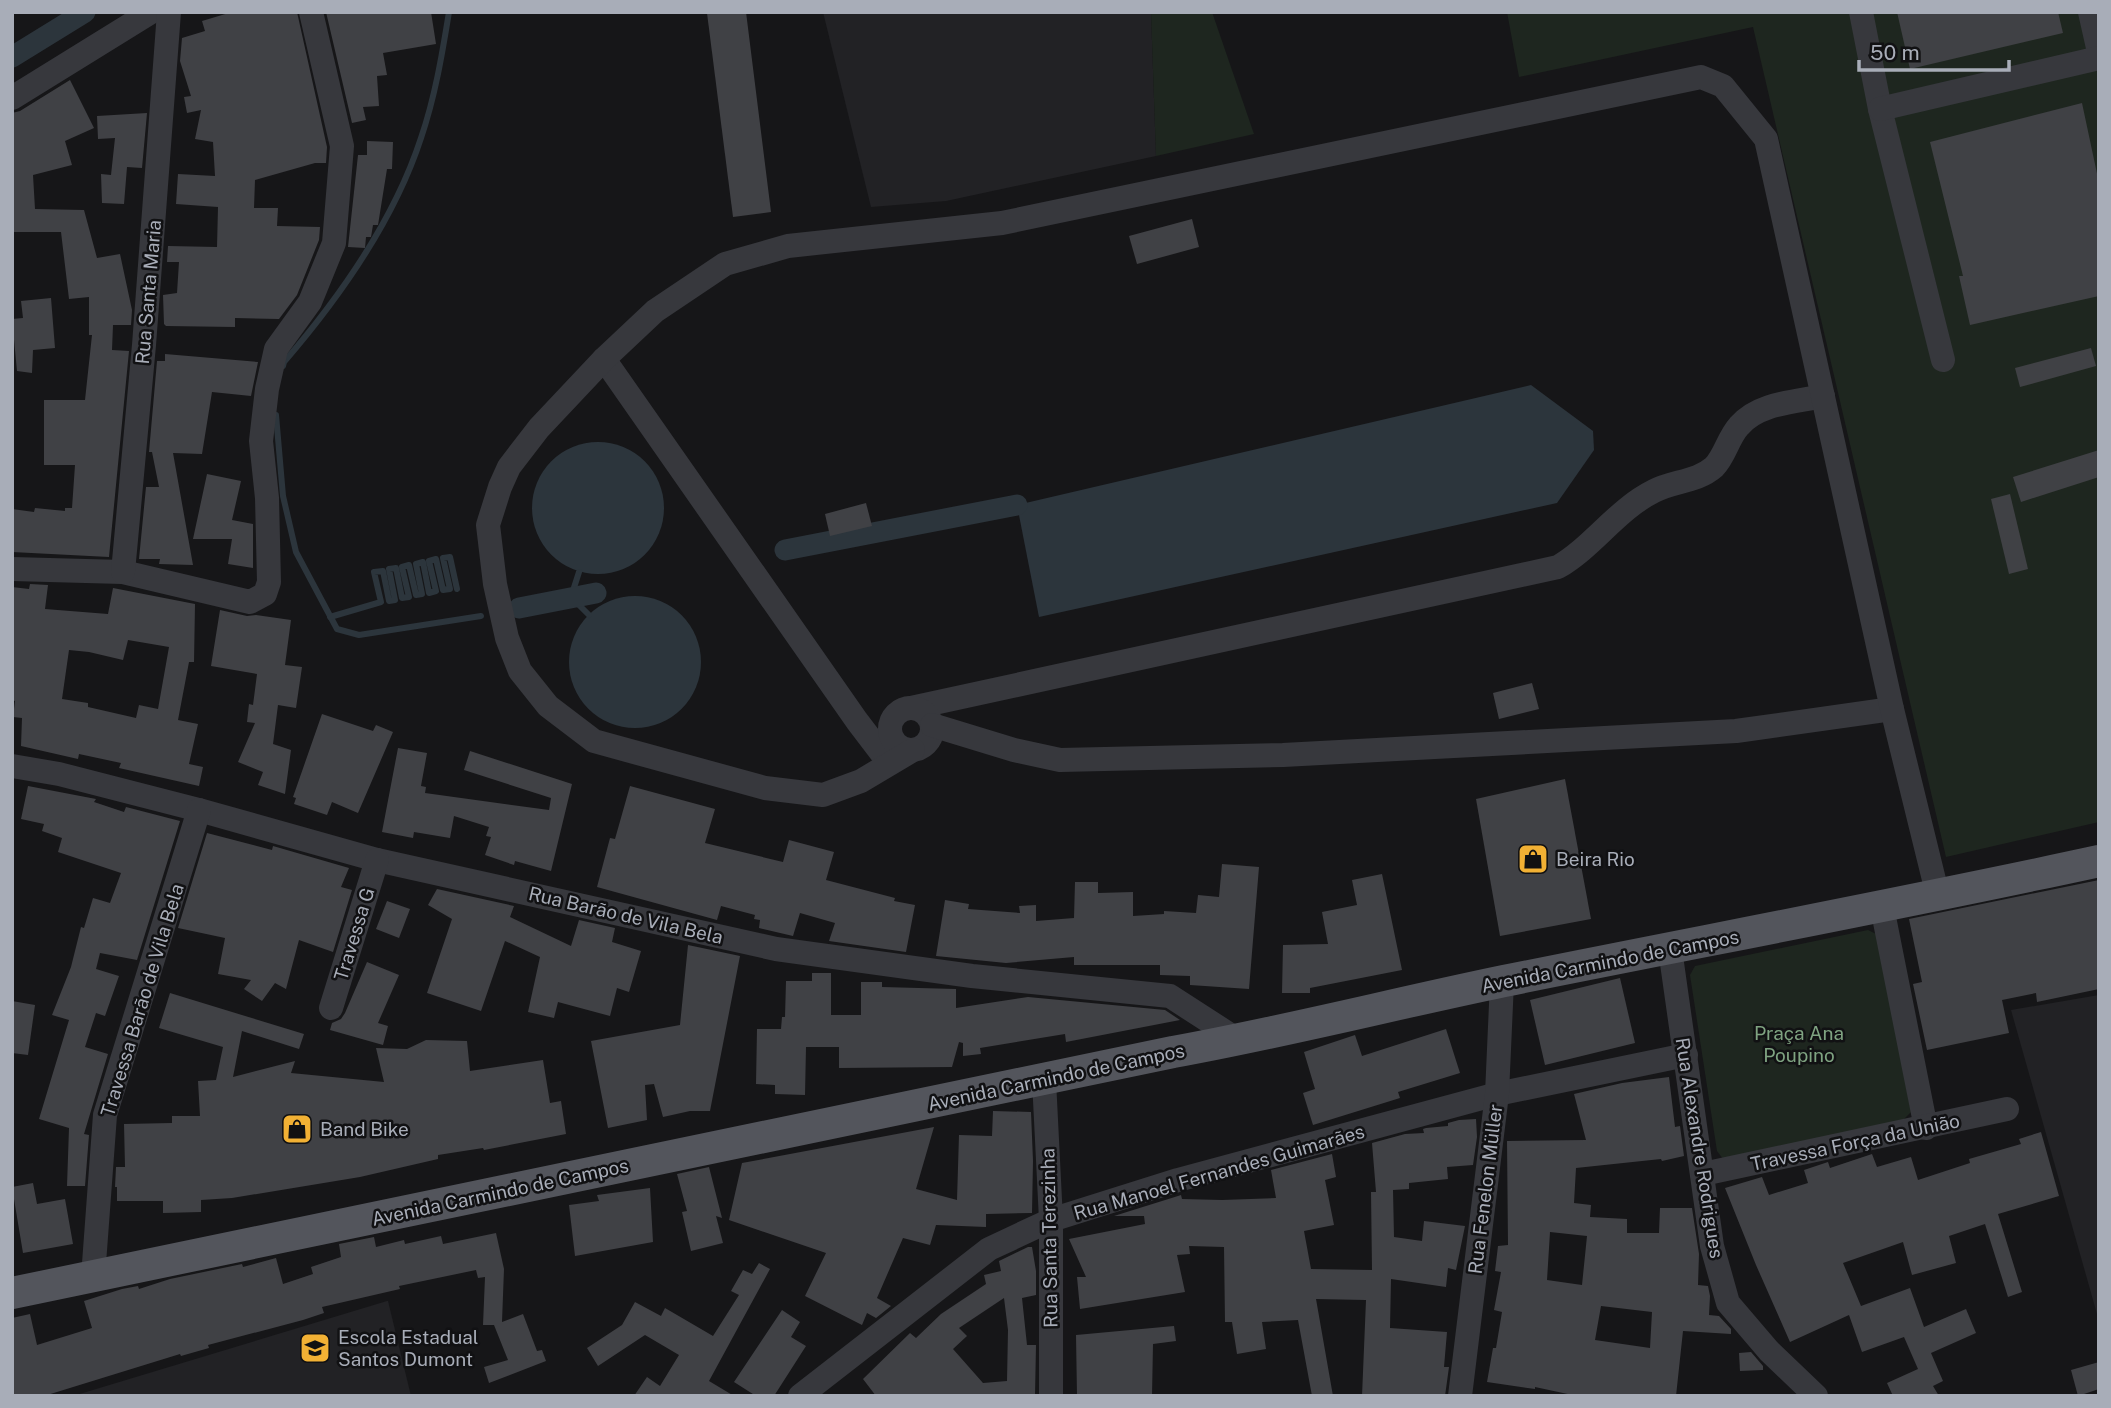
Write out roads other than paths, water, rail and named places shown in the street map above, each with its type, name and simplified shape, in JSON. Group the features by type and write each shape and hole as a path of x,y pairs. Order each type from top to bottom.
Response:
{"main road":[{"name":"Avenida Carmindo de Campos","path":"12,1293 1238,1040 1502,982 2099,861"}],"street":[{"path":"12,98 151,12"},
{"name":"Rua Santa Maria","path":"123,572 144,345 169,12"},
{"path":"12,569 123,572 250,602 265,594 270,582 267,498 261,441 267,389 276,349 310,302 334,243 342,146 311,12"},
{"path":"1861,12 1880,108 1943,360"},
{"path":"2090,12 2099,52"},
{"path":"1880,108 2099,58"},
{"path":"914,750 901,747 892,737 891,724 902,713 924,713 932,725 932,732 925,744 861,781 822,795 765,788 594,741 548,706 520,671 507,638 495,584 488,525 500,487 509,467 539,428 604,359 655,311 725,264 788,246 1002,223 1701,77 1723,86 1766,139 1892,709 1938,895"},
{"path":"604,359 889,763"},
{"path":"858,721 1558,566 1579,555 1631,504 1657,489 1698,477 1714,467 1737,427 1754,412 1823,396"},
{"path":"932,725 1014,750 1060,760 1074,760 1283,755 1722,732 1892,709"},
{"name":"Rua Barão de Vila Bela","path":"12,766 60,775 199,810 377,860 776,949 972,976 1170,996 1238,1040"},
{"name":"Travessa Barão de Vila Bela","path":"93,1277 105,1115 199,810"},
{"name":"Travessa G","path":"331,1008 377,860"},
{"path":"1882,907 1926,1128"},
{"name":"Rua Alexandre Rodrigues","path":"1670,949 1712,1246 1728,1303 1769,1351 1816,1396"},
{"name":"Rua Fenelon Müller","path":"1460,1396 1497,1094 1502,982"},
{"name":"Rua Manoel Fernandes Guimarães","path":"800,1396 989,1249 1051,1220 1178,1180 1497,1094 1686,1055"},
{"name":"Rua Santa Terezinha","path":"1044,1080 1051,1220 1051,1396"},
{"name":"Travessa Força da União","path":"1703,1174 2007,1109"}],"waterway":[{"path":"12,57 85,12"},
{"path":"283,366 345,284 396,199 426,123 438,76 449,12"},
{"path":"276,415 283,496 296,552 337,629 359,635 481,616"},
{"path":"785,550 1017,505"},
{"path":"330,617 381,602 374,572 383,571 389,601 395,600 389,569 396,568 402,598 409,597 402,567 409,565 416,595 422,594 416,564 423,562 429,593 436,591 429,561 436,559 443,590 450,589 443,558 450,557 457,589"},
{"path":"579,572 571,597 589,615"},
{"path":"519,608 596,593"}],"place":[{"name":"Beira Rio","path":"1533,859"},
{"name":"Band Bike","path":"297,1129"},
{"name":"Escola Estadual Santos Dumont","path":"315,1348"}],"park label":[{"name":"Praça Ana Poupino","path":"1799,1044"}]}
